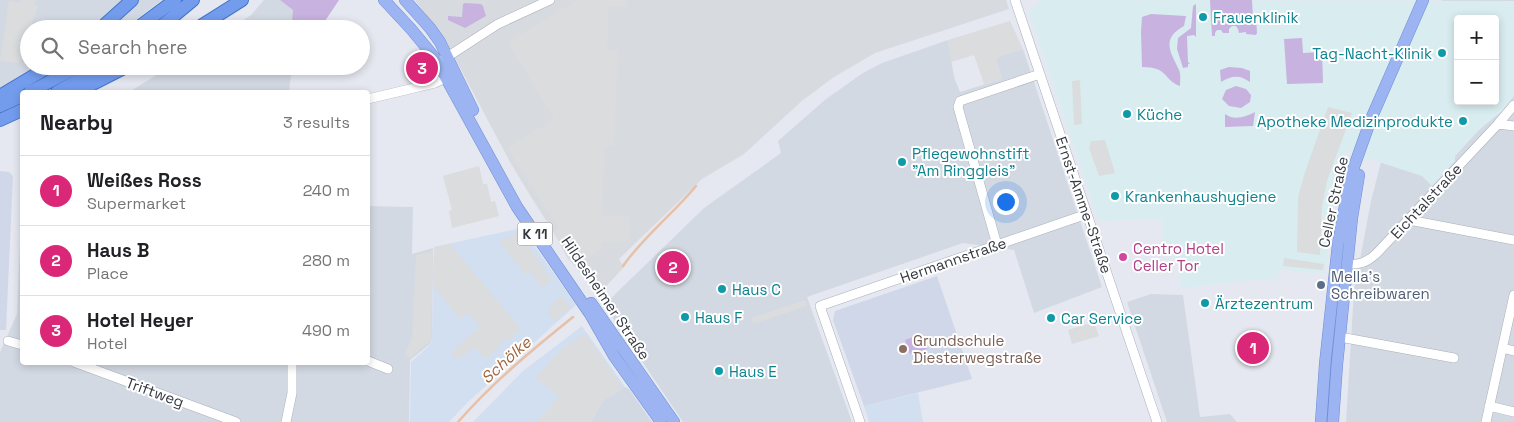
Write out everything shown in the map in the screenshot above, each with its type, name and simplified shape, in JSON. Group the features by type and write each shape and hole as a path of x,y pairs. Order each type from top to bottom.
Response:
{"highway":[{"path":"110,20 132,0"},
{"path":"148,20 175,0"},
{"path":"169,20 193,0"},
{"path":"210,20 242,0"},
{"path":"0,96 35,75"},
{"path":"34,90 63,75"},
{"path":"60,90 86,75"},
{"path":"81,90 110,75"},
{"path":"0,106 20,97"},
{"path":"0,120 20,111"}],"main road":[{"name":"K 11","path":"384,0 443,60"},
{"name":"K 11","path":"405,0 432,31 443,60"},
{"name":"Celler Straße","path":"1342,264 1342,217 1353,168 1371,119 1423,0"},
{"name":"Celler Straße","path":"1321,422 1336,322 1342,264 1360,168 1382,112 1431,0"},
{"name":"Hildesheimer Straße","path":"443,60 518,207 590,314 614,356 661,422"},
{"name":"Hildesheimer Straße","path":"451,76 525,205 674,422"},
{"name":"Celler Straße","path":"1333,422 1340,337 1336,322"}],"street":[{"path":"527,10 535,0"},
{"path":"443,60 498,24 550,0"},
{"name":"Ernst-Amme-Straße","path":"1014,0 1157,422"},
{"path":"997,245 958,107 959,103 960,101 1040,74"},
{"path":"370,99 435,83 451,76"},
{"name":"Eichtalstraße","path":"1342,264 1356,265 1366,263 1409,220 1514,105"},
{"path":"1498,124 1514,126"},
{"name":"Hermannstraße","path":"860,422 820,306 1087,214"},
{"path":"1409,220 1514,240"},
{"path":"1486,422 1514,295"},
{"path":"1340,337 1454,358"},
{"path":"8,341 20,344"},
{"path":"1502,348 1514,351"},
{"path":"370,362 388,369"},
{"name":"Triftweg","path":"82,365 232,421"},
{"path":"286,422 292,394 292,365"},
{"path":"1489,406 1514,412"},
{"path":"1151,422 1154,411"}],"shaded area":[{"path":"0,0 162,0 136,20 20,20 20,75 49,75 0,98"},
{"path":"21,0 36,0 35,5 38,6 33,20 20,20 20,61 17,63 0,61 9,1 20,3"},
{"path":"264,0 280,0 294,10 293,20 244,20 251,15"},
{"path":"280,0 339,0 326,20 292,20 293,10"},
{"path":"415,0 1006,0 1009,9 875,53 834,77 803,100 744,154 702,179 619,259 624,267 597,296 568,259 510,162 450,49"},
{"path":"577,0 628,0 627,7 609,7 607,51 618,51 614,146 605,146 602,213 604,215 630,217 630,234 626,242 602,243 601,249 576,267 568,259 554,233 558,227 507,148 554,119 508,42"},
{"path":"1041,0 1514,1 1514,96 1502,111 1479,130 1455,156 1455,161 1432,186 1422,176 1345,151 1330,227 1325,273 1318,274 1279,269 1278,278 1181,288 1176,256 1169,258 1163,238 1162,219 1099,221 1029,12"},
{"path":"1210,0 1252,0 1253,18 1256,18 1256,35 1246,34 1246,32 1239,33 1236,26 1232,26 1229,29 1229,33 1217,30 1215,36 1212,36"},
{"path":"1442,0 1514,0 1514,422 1346,422 1354,291 1371,201 1381,162"},
{"path":"463,4 481,4 486,16 465,28 448,20 448,16 462,17"},
{"path":"1196,4 1196,37 1194,35 1187,36 1188,62 1190,64 1188,64 1188,67 1183,68 1177,49 1178,38 1191,28 1193,6"},
{"path":"1151,14 1186,16 1184,26 1172,36 1170,41 1171,51 1180,72 1180,86 1157,69 1142,67 1142,17"},
{"path":"1010,21 1023,49 999,56 996,60 1002,79 984,84 974,55 951,62 948,40"},
{"path":"1302,38 1303,53 1322,52 1323,83 1287,84 1284,39"},
{"path":"948,40 954,77 960,92 1002,79 996,60 999,56 1023,49 1102,287 1034,313 1014,250 963,243 807,297 852,422 683,422 604,305 704,208 781,153 778,141 826,99 863,73 882,63"},
{"path":"1229,67 1250,71 1250,82 1235,77 1221,82 1220,70"},
{"path":"156,75 291,75 289,90 132,90"},
{"path":"1080,80 1082,124 1074,125 1072,81"},
{"path":"1236,86 1246,89 1251,95 1250,102 1241,108 1229,106 1222,99 1226,90"},
{"path":"1328,107 1352,113 1327,181 1322,207 1320,255 1297,252 1298,197"},
{"path":"1255,112 1253,126 1225,127 1225,114 1236,118"},
{"path":"1105,140 1115,173 1099,176 1089,148 1091,141"},
{"path":"479,166 483,184 487,184 491,202 495,201 499,216 452,228 449,211 452,210 443,176"},
{"path":"0,171 9,172 13,176 6,330 0,330"},
{"path":"370,206 413,207 412,254 433,248 432,337 430,344 410,360 409,422 0,422 0,352 17,314 20,244 20,365 370,365"},
{"path":"522,228 576,305 469,401 449,422 410,422 411,362 430,345 432,337 434,247"},
{"path":"520,232 551,280 542,288 530,272 526,275 499,242"},
{"path":"450,244 521,329 508,341 505,338 499,344 501,346 485,359 474,347 458,360 451,352 480,327 468,313 460,319 433,286 434,247"},
{"path":"433,251 431,336 429,342 409,359 405,354 412,338 416,255"},
{"path":"1284,258 1324,264 1323,270 1283,266"},
{"name":"Grundschule Diesterwegstraße","path":"937,276 972,379 864,406 833,320 835,311"},
{"path":"1151,294 1183,295 1200,417 1230,414 1237,422 1167,422 1127,302"},
{"path":"561,296 571,307 555,321 547,312 552,307 551,305"},
{"path":"805,300 807,306 753,324 751,318"},
{"path":"1094,322 1099,336 1072,344 1068,330"},
{"path":"582,326 625,387 604,400 591,422 473,422 523,371"},
{"path":"585,334 623,388 604,400 591,422 536,422 559,397 535,377 563,348"},
{"path":"922,334 927,349 910,354 905,340"},
{"path":"625,387 629,389 652,422 591,422 604,400"},
{"path":"918,393 923,422 869,422 864,406"}],"waterway":[{"name":"Schölke","path":"623,266 640,245 696,186"},
{"name":"Schölke","path":"458,422 499,380 573,317"}],"place":[{"name":"Frauenklinik","path":"1203,17"},
{"name":"Tag-Nacht-Klinik","path":"1442,53"},
{"name":"Hotel Heyer","path":"422,68"},
{"name":"Küche","path":"1127,114"},
{"name":"Apotheke Medizinprodukte","path":"1463,121"},
{"name":"Pflegewohnstift \"Am Ringgleis\"","path":"902,162"},
{"name":"Krankenhaushygiene","path":"1115,196"},
{"name":"Centro Hotel Celler Tor","path":"1123,257"},
{"name":"Haus B","path":"673,267"},
{"name":"Mella's Schreibwaren","path":"1321,285"},
{"name":"Haus C","path":"722,289"},
{"name":"Ärztezentrum","path":"1205,303"},
{"name":"Haus F","path":"685,317"},
{"name":"Car Service","path":"1051,318"},
{"name":"Weißes Ross","path":"1253,348"},
{"name":"Grundschule Diesterwegstraße","path":"903,349"},
{"name":"Haus E","path":"719,371"}]}
